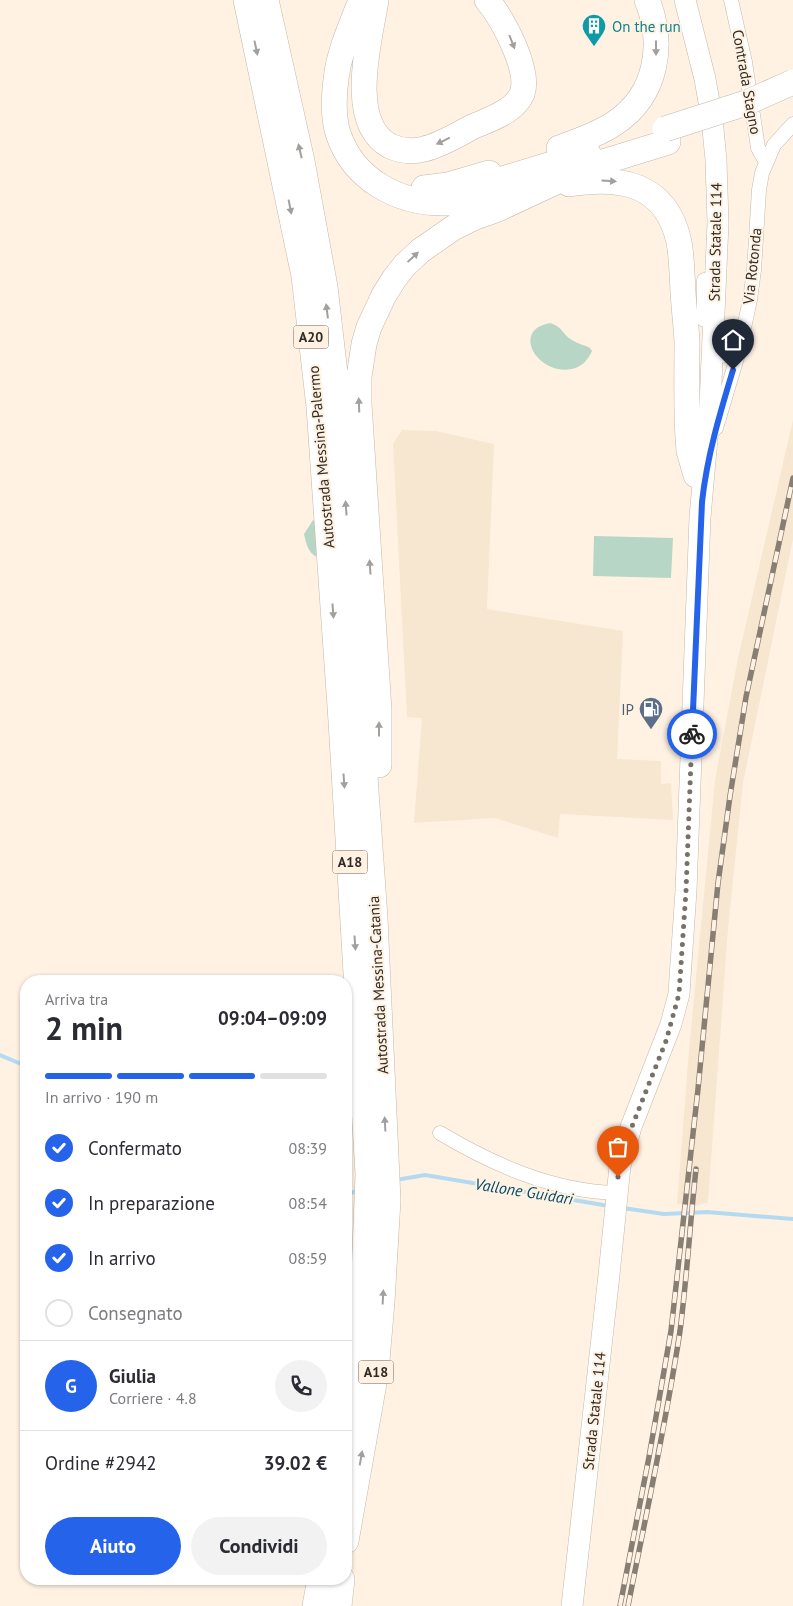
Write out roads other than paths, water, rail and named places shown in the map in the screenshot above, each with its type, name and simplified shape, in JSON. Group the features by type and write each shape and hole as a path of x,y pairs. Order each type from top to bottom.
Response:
{"highway":[{"name":"Autostrada Messina-Palermo","path":"246,0 304,276 348,679"},
{"name":"Autostrada Messina-Palermo","path":"266,0 302,161 325,287 338,408 348,679"},
{"path":"361,0 341,54 335,86 334,105 338,132 343,144 354,162 380,187 403,197 429,202 458,202 604,180 631,184 649,193 666,210 676,232 681,256 693,280 686,338 686,384 689,451 700,474"},
{"path":"376,0 367,53 364,88 367,115 376,134 384,142 393,147 414,151 435,146 497,115 522,94 523,79 510,37 504,22 487,0"},
{"path":"376,0 363,29 351,80 351,110 355,133 367,155 383,171 404,184 424,188 463,187 499,180 757,113 793,97"},
{"path":"424,188 448,185 477,178 591,136 616,123 626,115 646,90 655,68 656,32 647,0"},
{"path":"375,918 380,826 379,710 359,404 359,376 364,344 372,320 384,295 406,265 420,251 454,228 473,218 498,209 590,166 793,82"},
{"path":"673,406 674,373 679,340 693,280"},
{"name":"Autostrada Messina-Catania","path":"348,679 375,918 378,1173"},
{"name":"Autostrada Messina-Catania","path":"348,679 378,1173"},
{"name":"A18","path":"352,1509 370,1412 378,1355 378,1173"},
{"name":"A18","path":"352,1389 378,1201"},
{"path":"315,1606 319,1585"},
{"path":"339,1606 341,1585"}],"main road":[{"name":"Strada Statale 114","path":"673,0 691,66 701,121 705,225 693,280 707,363"},
{"name":"Strada Statale 114","path":"572,1606 620,1166 625,1144 666,1041 679,994 686,891 700,474 718,223 715,140 705,79 685,0"}],"street":[{"name":"Contrada Stagno","path":"731,0 745,62 758,148 766,162"},
{"name":"Via Rotonda","path":"700,474 733,370 747,315 754,270 759,190 766,162 777,141 793,124"},
{"path":"673,406 686,384 707,363 728,353 747,315"},
{"path":"707,363 725,372 733,370"},
{"path":"440,1132 490,1160 533,1177 573,1189 591,1192 615,1203"}],"waterway":[{"name":"Vallone Guidari","path":"0,1055 20,1063"},
{"name":"Vallone Guidari","path":"396,1180 425,1175 609,1206"},
{"name":"Vallone Guidari","path":"352,1192 358,1191"},
{"name":"Vallone Guidari","path":"623,1208 664,1214 707,1212 793,1219"}],"railway":[{"path":"620,1606 671,1331 698,1089 718,883 730,796 746,697 793,478"},
{"path":"628,1606 680,1331 696,1169"}],"place":[{"name":"On the run","path":"594,47"},
{"name":"IP","path":"651,730"}]}
